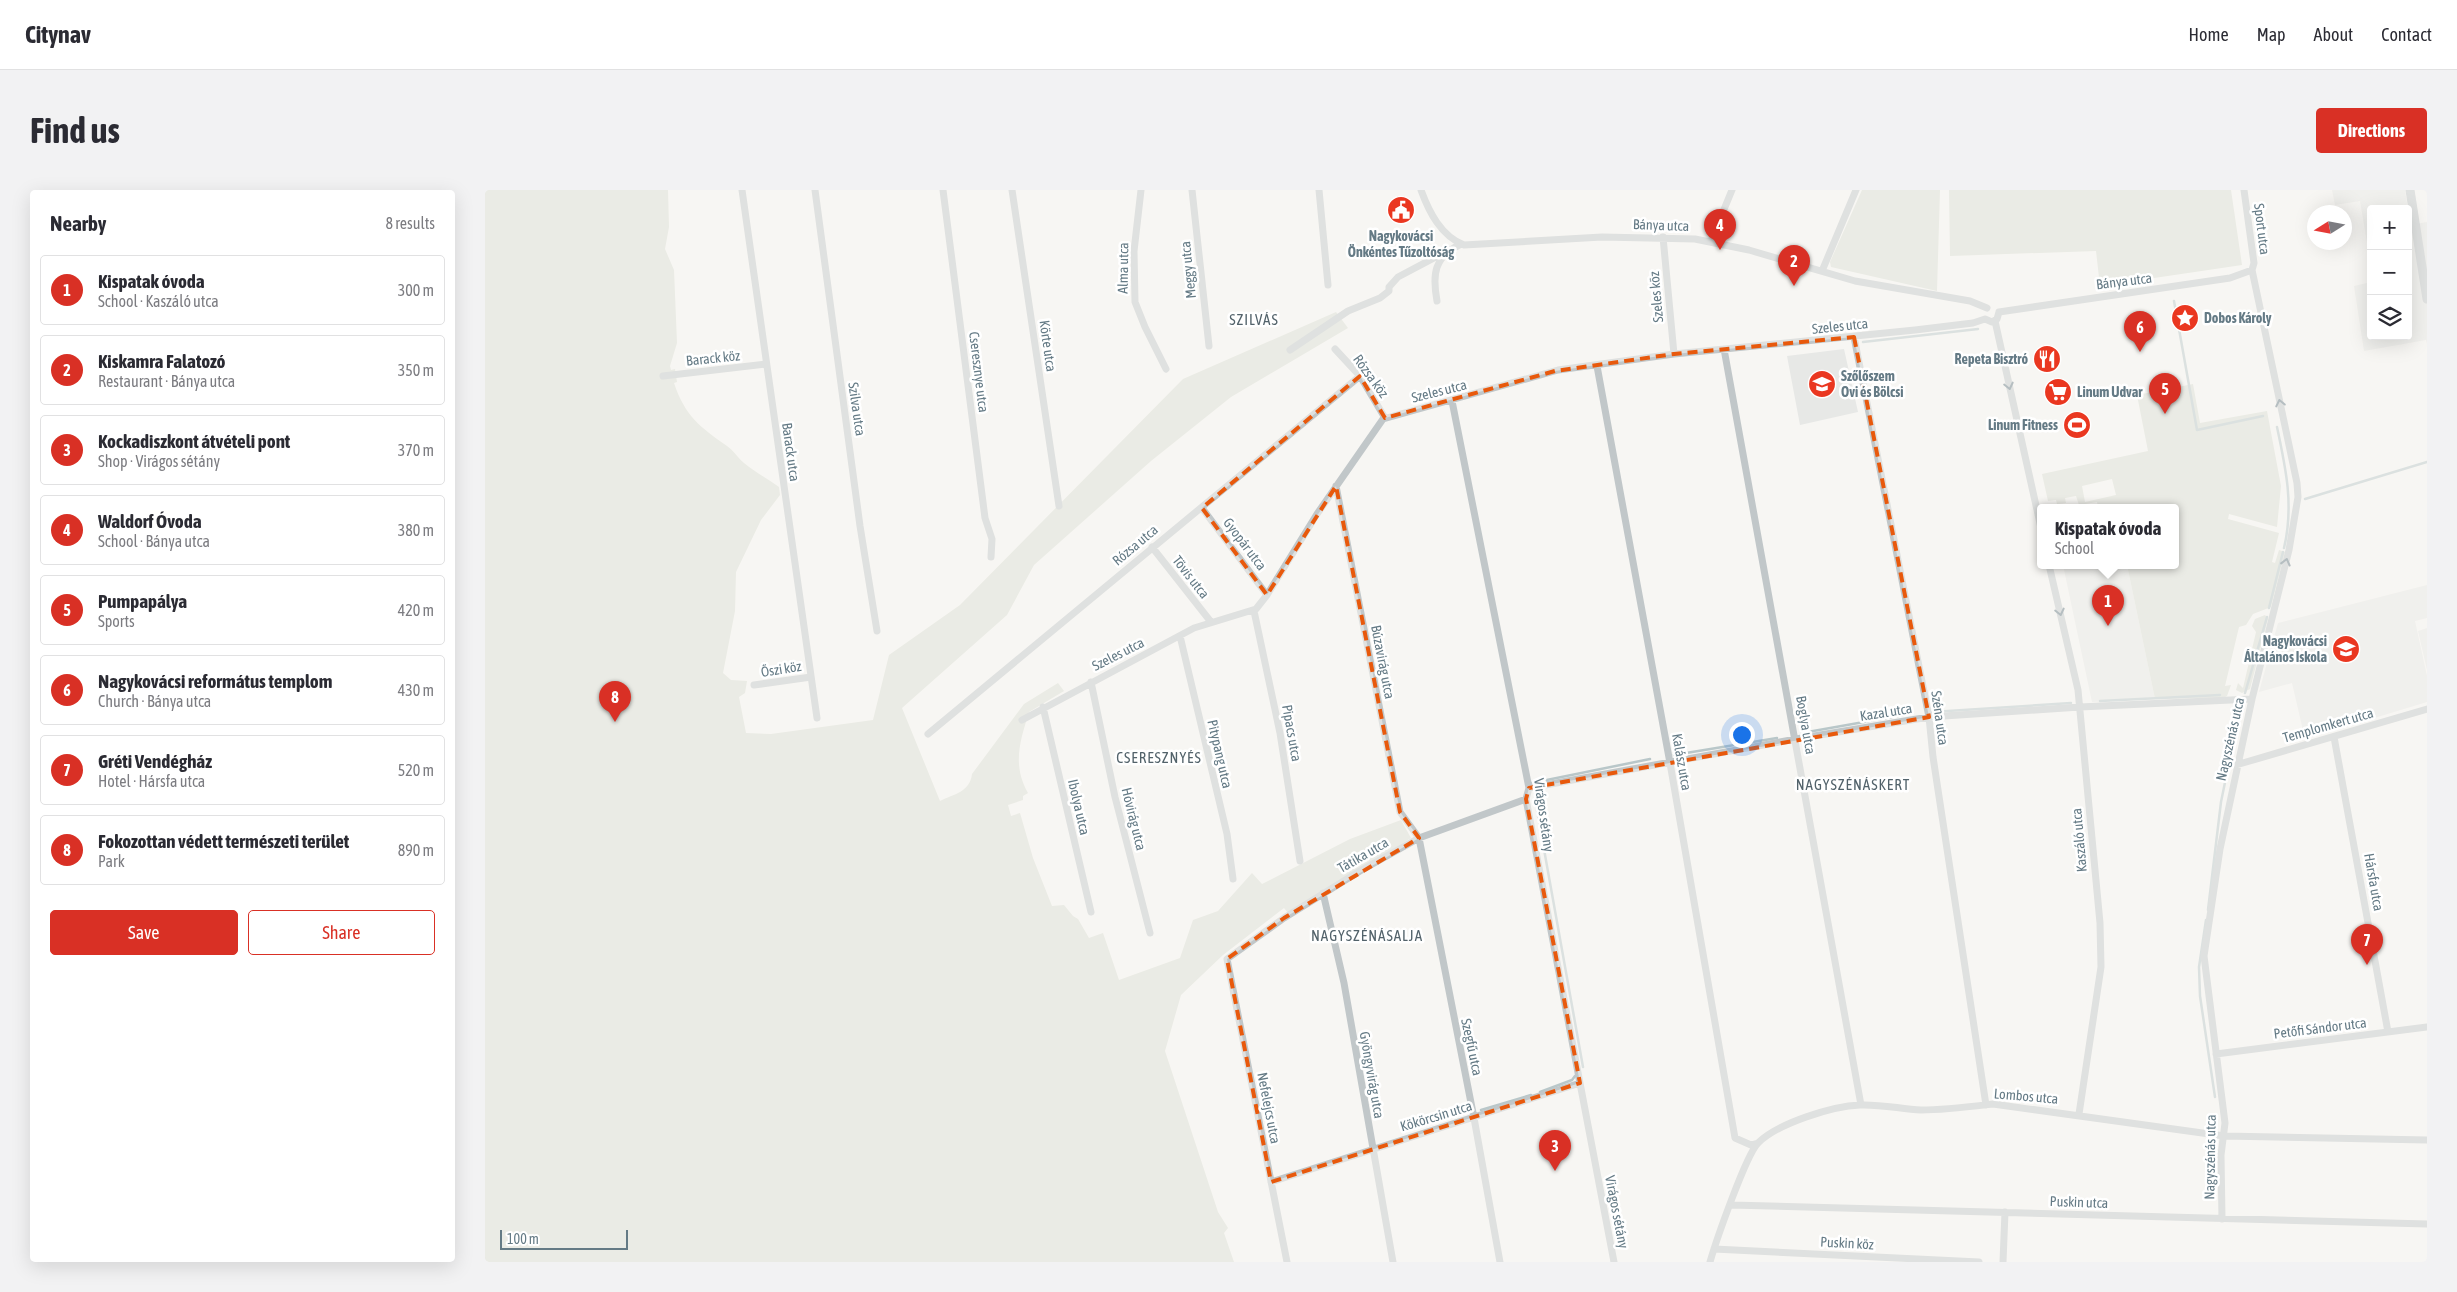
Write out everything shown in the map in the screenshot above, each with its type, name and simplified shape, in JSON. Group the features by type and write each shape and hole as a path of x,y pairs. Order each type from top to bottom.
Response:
{"street":[{"name":"Barack utca","path":"742,190 817,718"},
{"name":"Szilva utca","path":"815,190 860,526 877,632"},
{"name":"Cseresznye utca","path":"943,190 985,518 992,539 991,557"},
{"name":"Körte utca","path":"1012,190 1059,506"},
{"name":"Alma utca","path":"1141,190 1134,252 1135,302 1166,369"},
{"name":"Meggy utca","path":"1192,190 1209,346"},
{"path":"1319,190 1328,285"},
{"path":"1290,350 1348,311 1379,298 1389,291 1389,287 1398,277 1461,244 1440,227 1430,213 1421,190"},
{"path":"1711,241 1733,190"},
{"path":"1823,272 1856,190"},
{"name":"Sport utca","path":"2244,190 2254,263 2252,270"},
{"path":"2410,190 2427,299"},
{"name":"Bánya utca","path":"1461,244 1475,246 1602,237 1663,237 1711,241 1876,285 1970,301 1987,308"},
{"name":"Szeles köz","path":"1663,237 1674,354"},
{"path":"1437,301 1433,276 1439,263 1449,250"},
{"name":"Bánya utca","path":"1999,312 2230,278 2252,270"},
{"name":"Nagyszénás utca","path":"2222,1219 2221,1155 2225,1136 2225,1123 2204,956 2219,849 2236,765 2289,550 2298,497 2297,483 2252,270"},
{"path":"1985,319 1984,314 1987,308 1994,307 1999,312 1995,321 2037,510"},
{"name":"Szeles utca","path":"1385,418 1452,401 1553,371 1674,354 1854,337 1970,323 1985,319 1990,322 1995,321"},
{"name":"Széna utca","path":"1854,337 1929,718 1933,756 1986,1105"},
{"name":"Rózsa köz","path":"1335,349 1360,376 1385,418"},
{"name":"Boglya utca","path":"1724,349 1861,1105"},
{"name":"Barack köz","path":"663,376 766,364"},
{"name":"Kalász utca","path":"1597,366 1670,763 1735,1138 1751,1145 1759,1142"},
{"name":"Rózsa utca","path":"927,734 1360,376"},
{"name":"Virágos sétány","path":"1452,401 1529,788 1526,799 1614,1262"},
{"path":"1253,610 1267,595 1299,541 1377,426 1385,418"},
{"name":"Búzavirág utca","path":"1336,486 1400,812 1419,838"},
{"name":"Gyopár utca","path":"1202,508 1267,595"},
{"name":"Tövis utca","path":"1152,547 1211,622"},
{"name":"Kaszáló utca","path":"2050,569 2080,707 2100,923 2101,967 2079,1114"},
{"name":"Szeles utca","path":"1022,720 1043,707 1180,636 1211,622 1253,610"},
{"name":"Pipacs utca","path":"1253,610 1280,733 1300,861"},
{"name":"Pitypang utca","path":"1180,636 1227,834 1233,878"},
{"name":"Őszi köz","path":"754,686 811,677"},
{"name":"Hóvirág utca","path":"1091,682 1115,797 1150,933"},
{"name":"Kazal utca","path":"1529,788 1795,739 1929,718 2080,707 2251,698"},
{"name":"Ibolya utca","path":"1043,707 1091,912"},
{"name":"Templomkert utca","path":"2236,765 2427,708"},
{"name":"Hársfa utca","path":"2334,737 2389,1032"},
{"name":"Tátika utca","path":"1227,959 1323,894 1419,838 1526,799"},
{"name":"Szegfű utca","path":"1419,838 1500,1262"},
{"name":"Gyöngyvirág utca","path":"1323,894 1344,983 1393,1262"},
{"name":"Nefelejcs utca","path":"1227,959 1287,1262"},
{"name":"Petőfi Sándor utca","path":"2217,1054 2427,1027"},
{"name":"Kökörcsin utca","path":"1271,1182 1372,1148 1474,1118 1580,1083"},
{"name":"Lombos utca","path":"1759,1142 1786,1125 1823,1112 1861,1105 1929,1110 1971,1108 1986,1105 2079,1114 2225,1136 2427,1140"},
{"path":"1711,1262 1731,1205 1759,1142"},
{"name":"Puskin utca","path":"1731,1205 2427,1224"},
{"path":"2003,1262 2005,1212"},
{"name":"Puskin köz","path":"1714,1249 1979,1262"}],"highlighted area":[{"path":"1854,337 1929,717 1529,788 1526,799 1580,1083 1271,1182 1227,959 1284,918 1419,838 1400,812 1336,486 1267,595 1202,508 1360,376 1385,418 1555,371 1674,354"}],"shaded area":[{"path":"485,190 668,190 669,227 665,249 674,270 677,343 670,366 671,370 675,369 677,382 674,383 678,394 688,412 701,426 729,448 744,463 779,487 780,495 761,520 736,572 735,611 723,673 731,680 747,681 745,693 739,697 746,733 771,734 873,720 889,655 960,605 1183,379 1336,312 1348,328 1231,397 1151,461 1034,565 1007,615 902,708 940,801 965,789 971,780 972,774 1024,704 1058,683 1064,691 1029,712 1019,753 1020,773 1028,793 1023,796 1023,800 1008,805 1011,816 1020,813 1033,858 1052,906 1064,905 1078,919 1089,938 1103,933 1119,980 1180,958 1193,920 1218,911 1252,873 1262,884 1350,839 1401,820 1411,838 1288,913 1284,908 1223,955 1181,995 1165,1051 1218,1212 1228,1228 1224,1233 1234,1262 485,1262"},
{"path":"1862,190 1940,190 1937,291 1831,267 1830,262"},
{"path":"1949,190 2231,190 2242,265 2100,286 2096,251 1950,256"},
{"path":"2332,190 2405,190 2407,205 2367,205 2367,242 2360,201 2335,205"},
{"path":"2427,222 2427,344 2426,340 2364,351 2354,286 2367,283 2367,340 2412,340 2412,225"},
{"name":"Szőlőszem Ovi és Bölcsi","path":"1844,349 1858,412 1800,425 1787,356"},
{"path":"2193,384 2200,423 2267,411 2281,486 2277,527 2229,514 2228,519 2279,533 2272,562 2275,563 2279,550 2285,552 2271,607 2253,614 2246,625 2239,627 2225,686 2231,685 2227,696 2223,698 2155,699 2128,569 2179,569 2179,504 2097,504 2097,502 2079,504 2076,496 2065,498 2066,503 2057,504 2056,500 2048,501 2042,474 2148,451 2137,395","holes":["2112,479 2116,495 2085,502 2082,486"]},
{"path":"2064,569 2128,569 2155,699 2092,702"},
{"name":"Nagykovácsi Általános Iskola","path":"2427,585 2427,618 2415,621 2427,676 2427,702 2305,739 2292,683 2259,692 2278,623"},
{"path":"2265,615 2268,619 2250,689 2242,693 2236,690 2238,683 2243,688 2256,632 2252,626 2255,619"},
{"path":"2427,628 2427,670 2418,631"}],"waterway":[{"path":"2174,301 2197,430 2263,416"},
{"path":"1863,342 1978,329"},
{"path":"2277,427 2286,473 2289,502 2284,548"},
{"path":"2305,499 2427,462"},
{"path":"2269,608 2283,552"},
{"path":"2245,693 2267,617"},
{"path":"2100,701 2220,695"},
{"path":"1932,712 2071,703"},
{"path":"2208,910 2221,802 2240,709"},
{"path":"1802,733 1909,714"},
{"path":"1674,755 1777,738"},
{"path":"1532,783 1650,759"},
{"path":"1535,799 1583,1067"},
{"path":"2206,920 2199,967 2200,996 2215,1097"},
{"path":"1540,1092 1572,1080 1575,1076"},
{"path":"1481,1110 1531,1095"}],"place":[{"name":"Nagykovácsi Önkéntes Tűzoltóság","path":"1401,210"},
{"name":"Waldorf Óvoda","path":"1720,250"},
{"name":"Kiskamra Falatozó","path":"1794,286"},
{"name":"Dobos Károly","path":"2185,318"},
{"name":"Nagykovácsi református templom","path":"2140,352"},
{"name":"Repeta Bisztró","path":"2047,359"},
{"name":"Szőlőszem Ovi és Bölcsi","path":"1822,384"},
{"name":"Linum Udvar","path":"2058,392"},
{"name":"Pumpapálya","path":"2165,414"},
{"name":"Linum Fitness","path":"2077,425"},
{"name":"Kispatak óvoda","path":"2108,626"},
{"name":"Nagykovácsi Általános Iskola","path":"2346,649"},
{"name":"Fokozottan védett természeti terület","path":"615,722"},
{"name":"Gréti Vendégház","path":"2367,965"},
{"name":"Kockadiszkont átvételi pont","path":"1555,1171"}],"district":[{"name":"SZILVÁS","path":"1254,319"},
{"name":"CSERESZNYÉS","path":"1159,757"},
{"name":"NAGYSZÉNÁSKERT","path":"1853,784"},
{"name":"NAGYSZÉNÁSALJA","path":"1367,935"}]}
